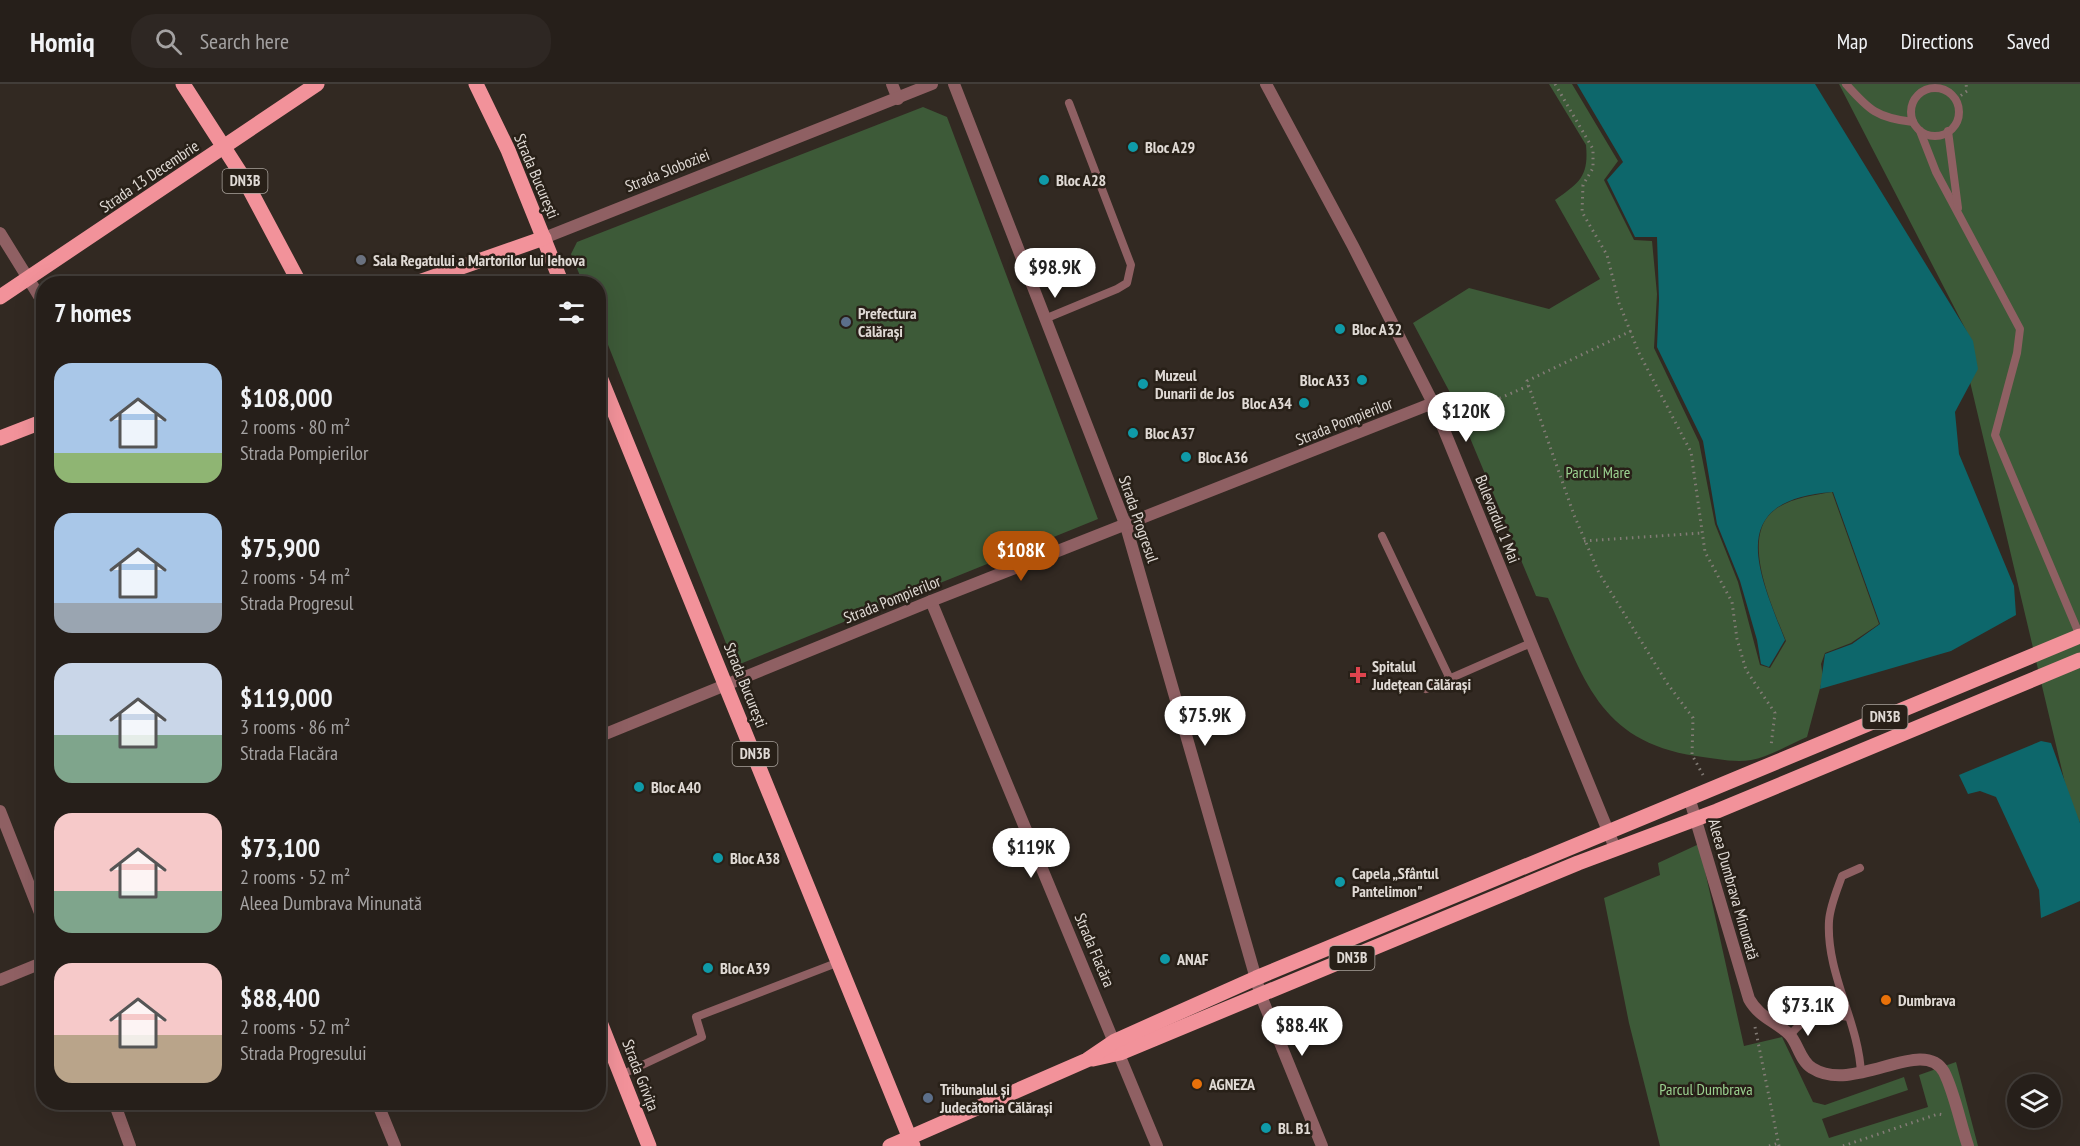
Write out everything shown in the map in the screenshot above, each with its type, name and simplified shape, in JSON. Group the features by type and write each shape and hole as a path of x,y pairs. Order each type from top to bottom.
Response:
{"main road":[{"name":"DN3B","path":"183,84 243,177 296,276"},
{"name":"Strada 13 Decembrie","path":"0,297 317,84"},
{"name":"Strada București","path":"476,84 508,150 559,276"},
{"name":"Strada Sloboziei","path":"436,276 544,238"},
{"name":"Strada București","path":"606,392 911,1142"},
{"path":"0,438 36,425"},
{"name":"DN3B","path":"1118,1047 1256,978 2080,636"},
{"name":"DN3B","path":"890,1146 911,1142 1118,1047 1261,996 1615,848 1697,818 2080,660"},
{"name":"Strada Grivița","path":"606,1037 649,1146"}],"street":[{"path":"892,84 898,99"},
{"name":"Strada Sloboziei","path":"544,238 932,84"},
{"name":"Strada Progresul","path":"954,84 1047,318 1126,526 1261,996 1322,1146"},
{"name":"Bulevardul 1 Mai","path":"1266,84 1353,246 1433,403 1615,848"},
{"path":"0,233 36,290"},
{"name":"Strada Pompierilor","path":"606,734 931,601 1433,403"},
{"name":"Strada Flacăra","path":"931,601 1118,1047 1157,1146"},
{"name":"Aleea Dumbrava Minunată","path":"1689,797 1749,999 1756,1011 1790,1035 1810,1067 1828,1076 1861,1074 1918,1058 1930,1059 1944,1072 1968,1146"},
{"path":"0,811 36,903"},
{"path":"0,980 36,965"},
{"path":"117,1110 130,1146"},
{"path":"380,1110 395,1146"}],"lane":[{"path":"1846,84 1866,107 1878,115 1912,122 1920,131 1926,151 2020,329 2018,353 1995,435 2080,636"},
{"path":"1912,122 1912,101 1921,91 1933,87 1946,90 1956,99 1959,111 1956,124 1948,131 1934,136 1920,131"},
{"path":"1047,318 1127,284 1131,265 1070,103"},
{"path":"1948,131 1958,212"},
{"path":"1382,536 1450,679"},
{"path":"1426,689 1531,643"},
{"path":"1860,868 1842,876 1829,920 1831,950 1848,1017 1860,1049 1861,1074"},
{"path":"621,1075 702,1037 696,1017 839,962"},
{"path":"1790,1035 1808,1017 1820,1013 1848,1017"}],"path":[{"path":"1555,84 1593,149 1593,168 1583,185 1582,212 1607,255 1619,303 1639,353 1691,452 1705,552 1732,602 1744,665 1775,713 1767,765"},
{"path":"1956,99 1966,91 1966,84"},
{"path":"1631,332 1527,381 1584,541 1599,573 1651,657 1693,718 1692,755 1710,789"},
{"path":"1461,415 1528,386"},
{"path":"1584,541 1702,533"},
{"path":"1749,999 1779,1145 1769,1146"},
{"path":"1843,1146 1938,1114"}],"green space":[{"name":"Parcul Mare","path":"1549,84 1572,84 1618,161 1604,180 1634,240 1652,241 1657,294 1654,348 1699,442 1715,524 1738,582 1760,665 1770,668 1786,641 1768,595 1759,558 1759,541 1763,526 1771,513 1792,501 1832,492 1879,624 1851,643 1825,653 1821,664 1823,677 1807,737 1758,758 1744,761 1724,760 1663,748 1637,736 1616,721 1599,701 1585,679 1548,598 1536,596 1455,402 1413,323 1469,288 1549,309 1600,279 1555,200 1581,178 1587,156 1586,145"},
{"path":"1839,84 2080,84 2080,823 2069,800 1967,369 1967,332"},
{"path":"923,107 947,117 1098,519 735,666 606,340 606,276 580,276 571,254 577,242"},
{"name":"Parcul Dumbrava","path":"1699,844 1744,1046 1782,1037 1813,1102 1825,1105 1904,1077 1908,1090 1822,1119 1829,1138 1928,1107 1919,1075 1956,1062 1978,1146 1660,1146 1629,1023 1604,898 1660,875 1658,863"}],"water":[{"path":"1577,84 1815,84 1973,341 1978,369 1955,412 1959,454 2014,586 2016,615 1951,651 1820,689 1825,654 1852,644 1880,624 1833,492 1799,498 1776,509 1763,524 1758,543 1766,589 1785,640 1769,667 1761,664 1757,640 1740,581 1717,524 1703,441 1657,347 1659,299 1657,237 1635,237 1607,180 1623,162"},
{"path":"2041,741 2051,743 2080,823 2080,901 2041,918 2039,890 1996,797 1980,791 1968,794 1959,775"}],"place":[{"name":"Bloc A29","path":"1133,147"},
{"name":"Bloc A28","path":"1044,180"},
{"name":"Sala Regatului a Martorilor lui Iehova","path":"361,260"},
{"name":"Prefectura Călărași","path":"846,322"},
{"name":"Bloc A32","path":"1340,329"},
{"name":"Bloc A33","path":"1362,380"},
{"name":"Muzeul Dunarii de Jos","path":"1143,384"},
{"name":"Bloc A34","path":"1304,403"},
{"name":"Bloc A37","path":"1133,433"},
{"name":"Bloc A36","path":"1186,457"},
{"name":"Spitalul Județean Călărași","path":"1358,675"},
{"name":"Bloc A40","path":"639,787"},
{"name":"Bloc A38","path":"718,858"},
{"name":"Capela „Sfântul Pantelimon\"","path":"1340,882"},
{"name":"ANAF","path":"1165,959"},
{"name":"Bloc A39","path":"708,968"},
{"name":"Dumbrava","path":"1886,1000"},
{"name":"AGNEZA","path":"1197,1084"},
{"name":"Tribunalul și Judecătoria Călărași","path":"928,1098"},
{"name":"Bl. B1","path":"1266,1128"}]}
